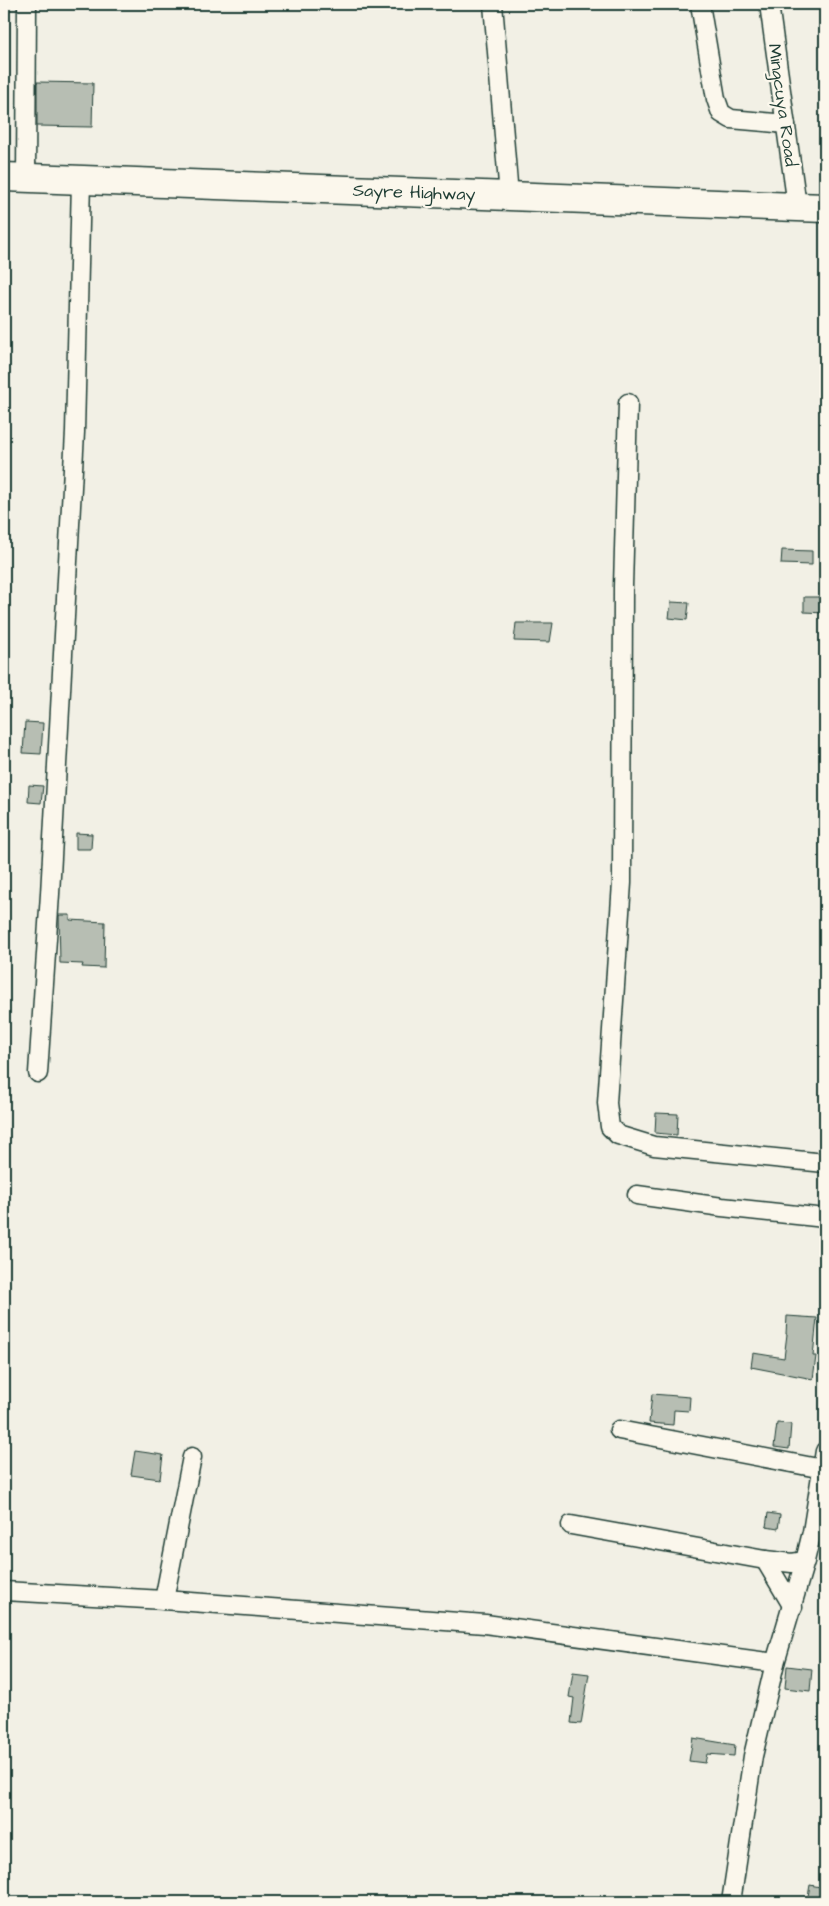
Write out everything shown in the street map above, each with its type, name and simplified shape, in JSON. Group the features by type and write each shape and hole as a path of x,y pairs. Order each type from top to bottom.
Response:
{"highway":[{"name":"Sayre Highway","path":"15,177 825,208"}],"street":[{"path":"15,177 28,4"},
{"path":"492,4 509,196"},
{"path":"700,4 716,99 721,113 732,120 786,124"},
{"name":"Mingcuya Road","path":"770,4 797,206"},
{"path":"38,1073 50,894 75,432 81,181"},
{"path":"628,403 623,587 622,883 607,1103 610,1127 618,1135 654,1146 825,1163"},
{"path":"637,1194 746,1210 825,1218"},
{"path":"620,1430 823,1469"},
{"path":"731,1902 753,1756 775,1663 805,1561 819,1533 825,1451"},
{"path":"164,1600 192,1457"},
{"path":"570,1525 765,1560 792,1563 805,1561"},
{"path":"765,1560 793,1607"},
{"path":"4,1592 164,1600 485,1624 775,1663"}],"building":[{"path":"37,82 93,83 92,127 37,126"},
{"path":"782,550 812,551 812,565 781,564"},
{"path":"804,597 825,597 825,613 804,612"},
{"path":"671,602 689,603 687,620 669,618"},
{"path":"516,623 553,623 550,642 514,641"},
{"path":"25,722 43,723 41,754 23,753"},
{"path":"29,785 43,786 41,803 28,802"},
{"path":"76,833 92,834 91,849 76,849"},
{"path":"59,915 70,915 70,920 105,922 104,968 82,967 83,964 60,963"},
{"path":"656,1113 678,1114 677,1135 655,1133"},
{"path":"787,1316 817,1318 813,1356 816,1356 813,1379 751,1367 753,1353 784,1358"},
{"path":"652,1394 690,1397 689,1411 674,1410 673,1425 649,1423"},
{"path":"777,1423 791,1424 789,1449 774,1447"},
{"path":"135,1451 163,1455 160,1479 131,1475"},
{"path":"768,1513 780,1515 778,1529 766,1527"},
{"path":"787,1666 812,1669 810,1691 785,1688"},
{"path":"573,1672 589,1674 581,1724 571,1723 574,1698 569,1697"},
{"path":"693,1738 735,1745 734,1756 707,1754 705,1763 689,1761"},
{"path":"810,1885 825,1888 825,1902 807,1902"}]}
